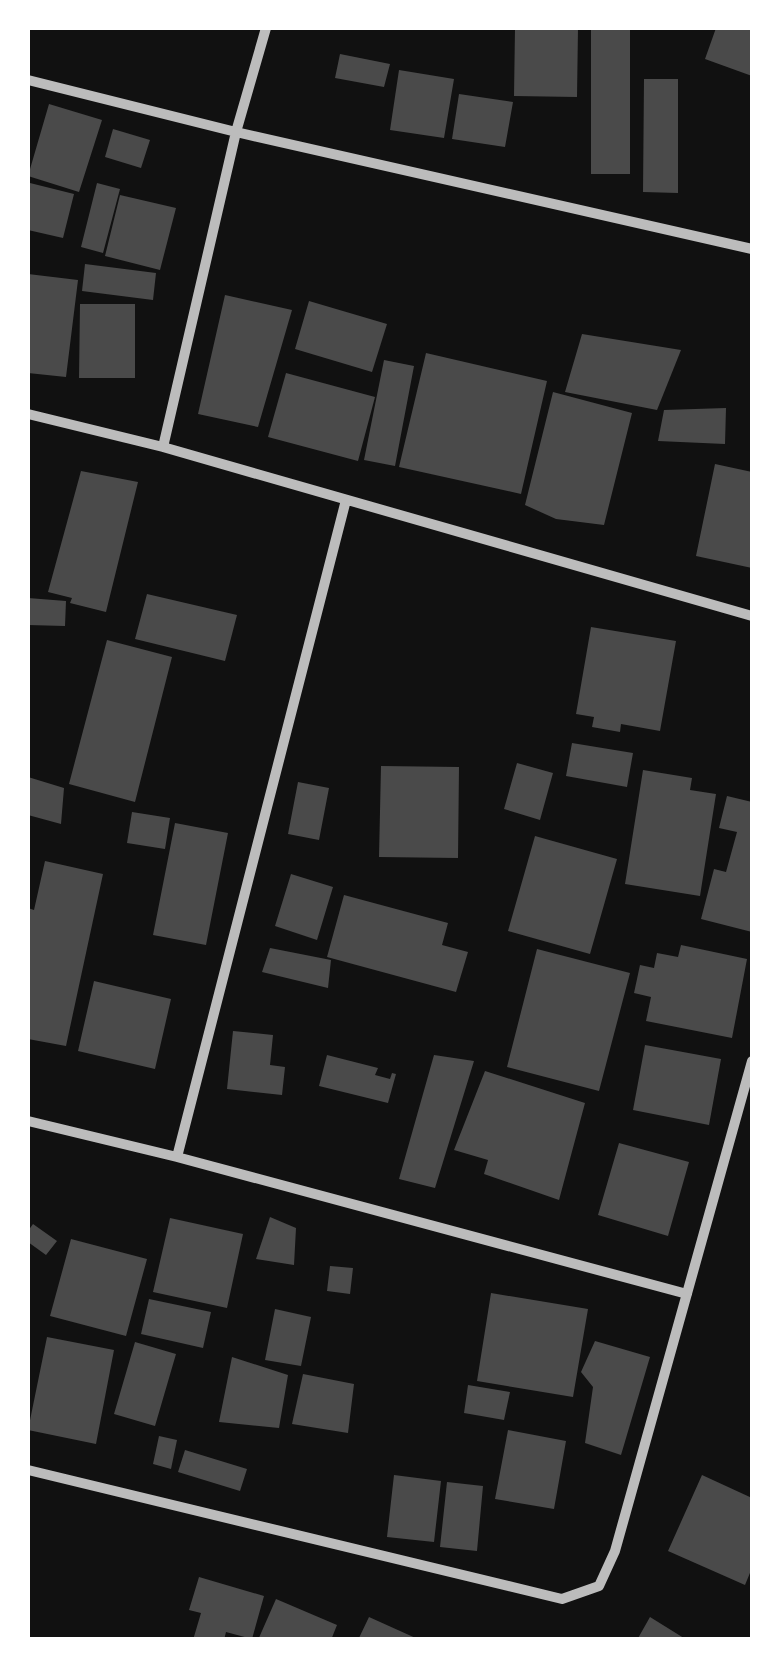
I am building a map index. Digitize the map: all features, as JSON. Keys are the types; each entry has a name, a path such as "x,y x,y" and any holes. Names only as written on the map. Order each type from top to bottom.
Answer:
{"street":[{"path":"163,447 236,132 266,28"},
{"path":"28,80 236,132 752,249"},
{"path":"28,414 163,447 752,616"},
{"path":"177,1157 346,500"},
{"path":"28,1470 562,1599 599,1586 614,1551 752,1062"},
{"path":"28,1121 177,1157 686,1294"}],"building":[{"path":"515,28 578,28 577,97 514,96"},
{"path":"591,28 630,28 630,174 591,174"},
{"path":"716,28 752,28 752,76 705,59"},
{"path":"340,54 390,64 384,87 335,78"},
{"path":"399,70 454,79 444,138 390,130"},
{"path":"644,79 678,79 678,193 643,192"},
{"path":"459,94 513,102 505,147 452,139"},
{"path":"49,104 102,120 79,192 28,176"},
{"path":"113,129 150,140 141,168 105,157"},
{"path":"30,183 74,194 63,238 28,230"},
{"path":"97,183 120,189 103,253 81,247"},
{"path":"120,195 176,208 160,270 105,256"},
{"path":"85,264 156,273 153,300 82,291"},
{"path":"28,274 78,280 66,377 28,373"},
{"path":"225,295 292,310 258,427 198,414"},
{"path":"309,301 387,324 372,372 295,349"},
{"path":"80,304 135,304 135,378 79,378"},
{"path":"582,334 681,350 657,410 565,392"},
{"path":"426,353 547,381 521,494 399,467"},
{"path":"384,360 414,366 395,466 364,460"},
{"path":"286,373 375,397 358,461 268,437"},
{"path":"553,392 632,413 604,525 556,519 525,505"},
{"path":"726,408 725,444 658,441 664,410"},
{"path":"715,464 752,472 752,568 696,556"},
{"path":"81,471 138,482 106,612 70,603 72,598 48,592"},
{"path":"147,594 237,615 225,661 135,639"},
{"path":"28,598 66,601 65,626 28,625"},
{"path":"591,627 676,641 660,731 621,724 620,732 592,727 594,717 576,714"},
{"path":"107,640 172,657 135,802 69,784"},
{"path":"572,743 633,753 627,787 566,776"},
{"path":"517,763 553,773 540,820 504,809"},
{"path":"381,766 459,767 458,858 379,857"},
{"path":"643,770 692,778 690,790 716,794 700,896 625,884"},
{"path":"28,777 64,788 61,824 28,815"},
{"path":"298,782 329,788 319,840 288,834"},
{"path":"727,796 752,802 752,932 701,919 714,869 726,872 737,832 719,828"},
{"path":"132,812 170,818 165,849 127,843"},
{"path":"175,823 228,833 206,945 153,935"},
{"path":"535,836 617,859 590,954 508,931"},
{"path":"45,861 103,874 66,1046 28,1039 28,908 34,910"},
{"path":"291,874 333,887 317,940 275,926"},
{"path":"344,895 448,923 442,945 468,952 456,992 327,957"},
{"path":"681,945 747,959 732,1038 646,1021 651,997 634,993 640,965 654,968 657,953 678,957"},
{"path":"270,948 331,960 328,988 262,972"},
{"path":"537,949 630,973 599,1091 507,1067"},
{"path":"94,981 171,999 155,1069 78,1051"},
{"path":"233,1031 273,1035 270,1065 285,1067 282,1095 227,1089"},
{"path":"645,1045 721,1059 709,1125 633,1110"},
{"path":"327,1055 378,1068 375,1075 390,1079 392,1073 396,1074 388,1103 319,1086"},
{"path":"434,1055 474,1061 435,1188 399,1179"},
{"path":"485,1071 585,1103 559,1200 484,1174 488,1160 454,1150"},
{"path":"619,1143 689,1162 668,1236 598,1215"},
{"path":"270,1217 296,1228 294,1265 256,1259"},
{"path":"170,1218 243,1234 227,1308 153,1292"},
{"path":"33,1224 57,1241 46,1255 28,1242"},
{"path":"71,1239 147,1259 126,1336 50,1316"},
{"path":"330,1266 353,1268 350,1294 327,1291"},
{"path":"491,1293 588,1309 573,1397 477,1381"},
{"path":"149,1299 211,1312 203,1348 141,1334"},
{"path":"275,1309 311,1317 301,1366 265,1360"},
{"path":"47,1337 114,1350 96,1444 28,1430"},
{"path":"595,1341 650,1357 621,1455 585,1443 593,1387 581,1372"},
{"path":"135,1342 176,1354 155,1426 114,1414"},
{"path":"232,1357 288,1375 279,1428 219,1422"},
{"path":"303,1374 354,1384 348,1433 292,1424"},
{"path":"468,1385 510,1392 504,1420 464,1413"},
{"path":"508,1430 566,1441 554,1509 495,1499"},
{"path":"159,1436 177,1440 171,1469 153,1464"},
{"path":"185,1450 247,1469 240,1491 178,1472"},
{"path":"394,1475 441,1481 434,1542 387,1537"},
{"path":"702,1475 752,1498 752,1568 745,1585 668,1551"},
{"path":"447,1482 483,1486 477,1551 440,1547"},
{"path":"199,1577 264,1596 252,1639 226,1632 224,1640 193,1640 201,1613 189,1610"},
{"path":"276,1599 337,1625 331,1640 258,1640"},
{"path":"369,1617 420,1640 358,1640"},
{"path":"650,1617 687,1640 637,1640"}]}
